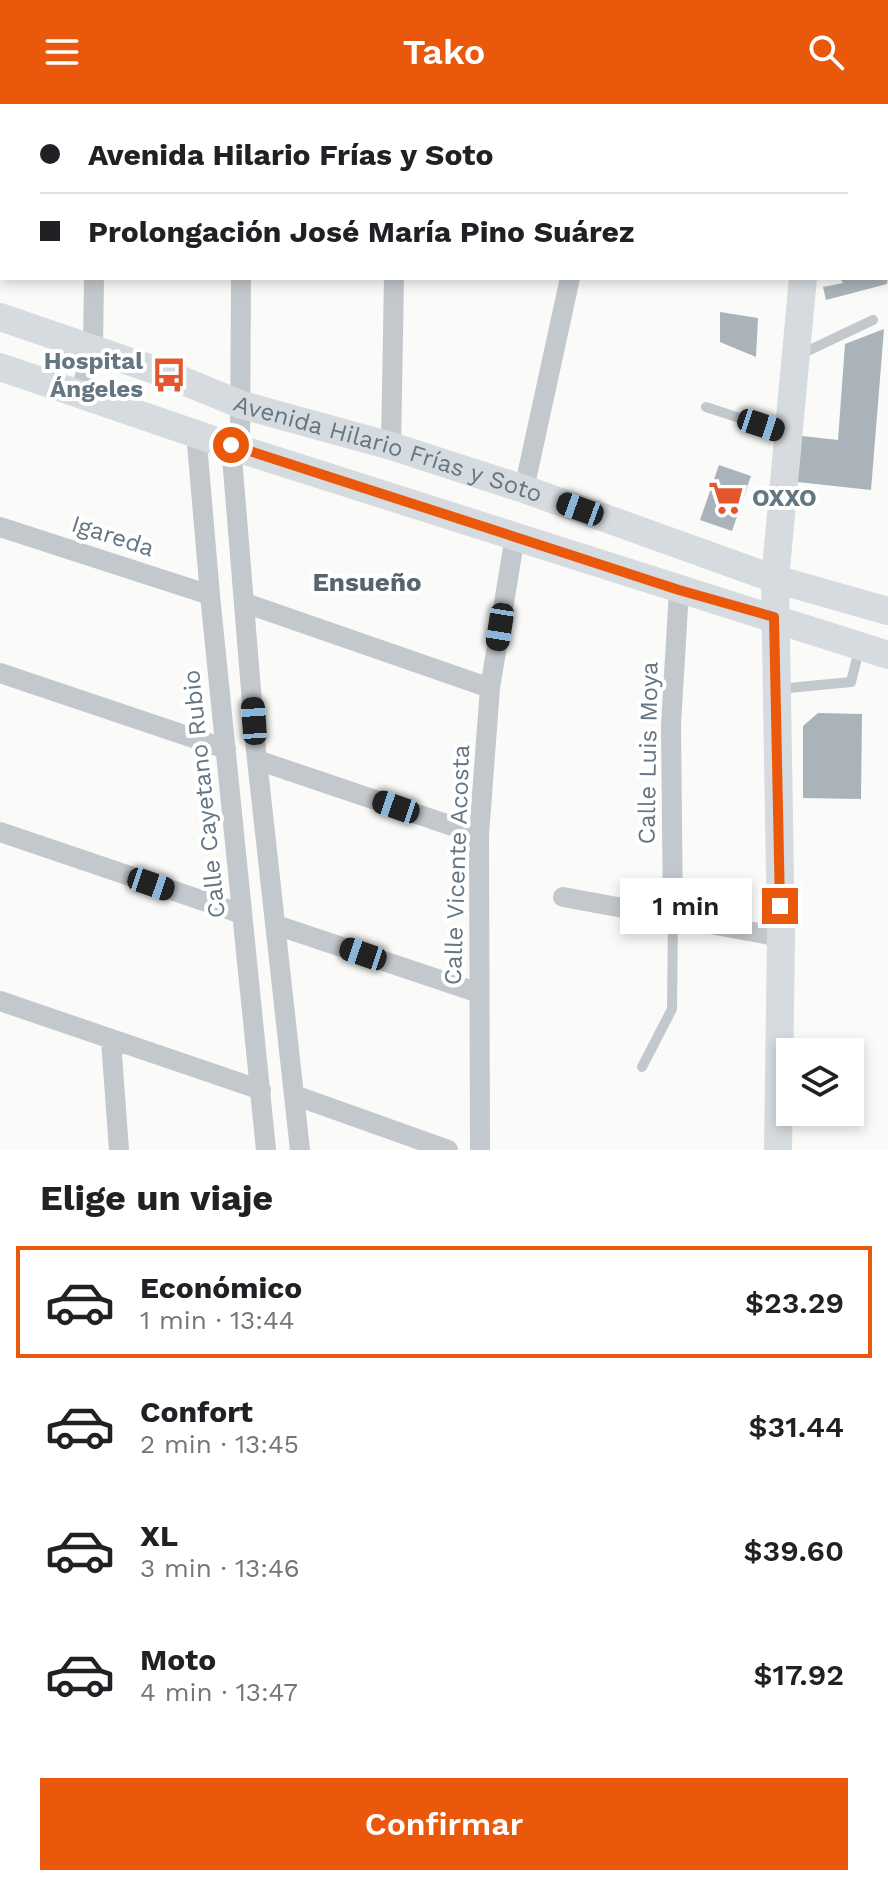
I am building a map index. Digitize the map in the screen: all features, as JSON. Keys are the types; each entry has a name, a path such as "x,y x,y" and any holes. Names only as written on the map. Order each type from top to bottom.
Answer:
{"street":[{"path":"80,394 93,348 94,280"},
{"path":"241,280 242,405 236,447 245,603 257,760 300,1150"},
{"path":"391,446 394,280"},
{"path":"524,489 570,280"},
{"path":"778,1150 781,937 775,579 803,280"},
{"name":"Avenida Hilario Frías y Soto","path":"0,317 93,348 242,405 391,446 524,489 775,579 888,611"},
{"name":"Avenida Hilario Frías y Soto","path":"0,367 236,447 888,655"},
{"name":"Calle Cayetano Rubio","path":"196,432 266,1150"},
{"name":"Igareda","path":"0,527 210,595"},
{"name":"Calle Vicente Acosta","path":"480,1150 479,835 490,688 515,536"},
{"name":"Calle Luis Moya","path":"673,917 671,725 679,590"},
{"path":"245,603 490,688"},
{"path":"0,673 226,749"},
{"path":"257,760 479,835"},
{"path":"0,832 242,914"},
{"path":"563,897 781,937"},
{"path":"276,925 479,993"},
{"path":"0,1001 261,1090"},
{"path":"111,1041 119,1150"},
{"path":"294,1095 448,1150"}],"lane":[{"path":"796,357 873,320"},
{"path":"706,407 788,434"},
{"path":"776,689 848,684 854,678 860,646"},
{"path":"642,1067 672,1009 673,917"}],"building":[{"path":"841,280 888,280 887,284 826,300 823,287 843,283"},
{"path":"720,312 758,318 756,357 720,342"},
{"path":"884,329 871,490 797,482 802,436 838,440 845,344"},
{"name":"OXXO","path":"719,465 751,476 732,531 700,520"},
{"path":"818,713 862,714 861,799 803,798 803,726"}],"place":[{"name":"Hospital Ángeles","path":"169,375"},
{"name":"OXXO","path":"726,498"}],"district":[{"name":"Ensueño","path":"367,582"}],"route":[{"path":"231,445 679,590 774,617 780,906"}]}
